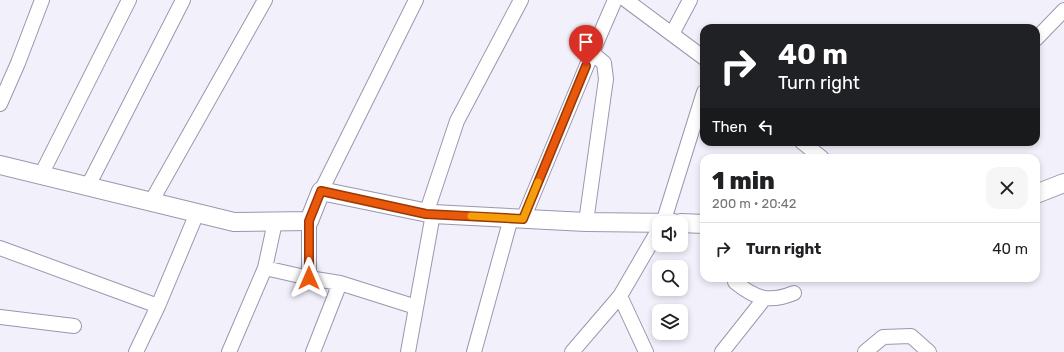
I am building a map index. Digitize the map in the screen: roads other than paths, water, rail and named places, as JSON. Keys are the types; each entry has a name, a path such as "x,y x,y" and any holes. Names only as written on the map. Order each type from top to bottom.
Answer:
{"street":[{"path":"0,104 18,63 42,0"},
{"path":"41,175 129,0"},
{"path":"88,186 184,0"},
{"path":"151,202 265,0"},
{"path":"309,278 309,221 321,191 416,0"},
{"path":"408,352 430,214 457,121 521,0"},
{"path":"474,352 517,219 615,0"},
{"path":"626,0 700,55"},
{"path":"672,34 690,0"},
{"path":"1040,35 1064,10"},
{"path":"586,222 606,79 604,63 592,53"},
{"path":"665,216 700,105"},
{"path":"807,146 817,154"},
{"path":"0,165 234,222 309,221"},
{"path":"1040,193 1061,189"},
{"path":"321,191 430,214 586,222 652,223"},
{"path":"136,352 158,306 197,213"},
{"path":"229,352 265,268 275,222"},
{"path":"688,223 700,224"},
{"path":"572,352 620,296 652,241"},
{"path":"0,248 158,306"},
{"path":"265,268 340,283 416,307"},
{"path":"735,282 746,291 764,298 781,298 794,293"},
{"path":"312,352 340,283"},
{"path":"620,296 646,352"},
{"path":"722,352 764,298"},
{"path":"0,317 74,326"},
{"path":"865,352 883,337 911,336 929,352"}]}
